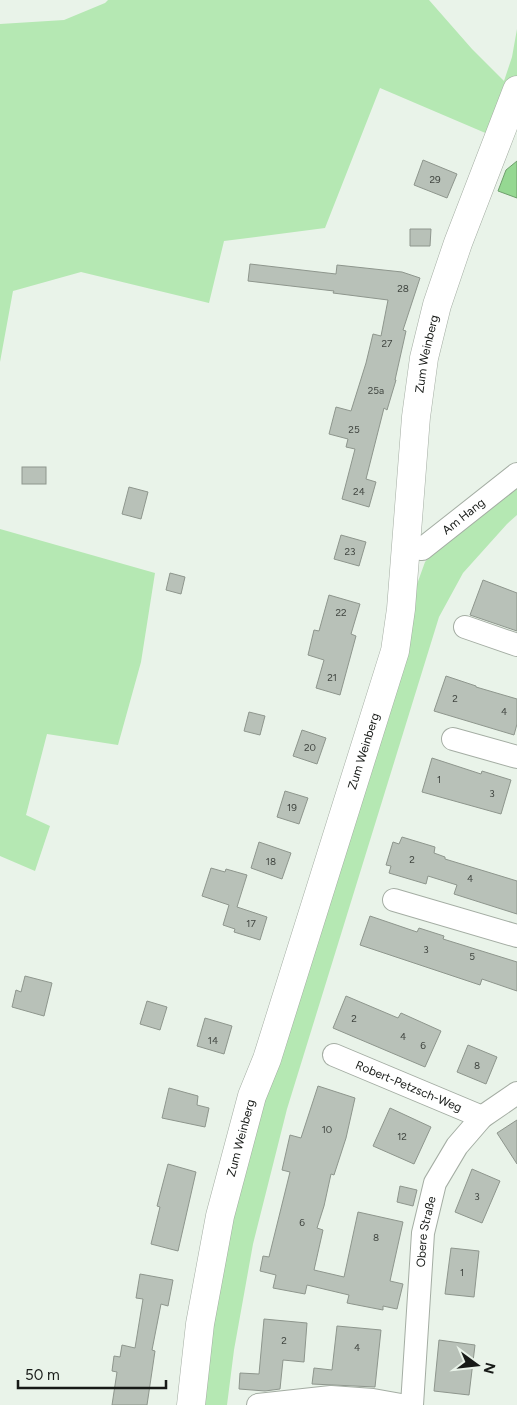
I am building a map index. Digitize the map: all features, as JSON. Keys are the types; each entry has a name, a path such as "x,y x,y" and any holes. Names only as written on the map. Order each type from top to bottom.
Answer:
{"street":[{"name":"Zum Weinberg","path":"191,1405 200,1324 220,1216 252,1096 267,1059 395,651 401,609 416,417 424,358 437,305 458,243 516,93"},
{"name":"Am Hang","path":"406,547 422,549 517,474"},
{"path":"465,628 517,645"},
{"path":"453,739 517,757"},
{"path":"394,900 517,936"},
{"name":"Robert-Petzsch-Weg","path":"334,1055 482,1117"},
{"name":"Obere Straße","path":"412,1405 423,1233 435,1183 457,1146 482,1117 517,1093"},
{"path":"258,1405 331,1397 373,1400 401,1405"}],"shaded area":[{"path":"108,0 429,0 472,49 504,81 512,57 517,29 517,129 511,144 380,88 325,228 224,241 209,303 81,272 13,291 0,362 0,24 64,20"},
{"path":"517,161 517,198 498,191 506,170"},
{"path":"517,481 517,515 463,573 439,617 287,1109 253,1244 234,1350 227,1405 201,1405 220,1270 265,1089 416,587 425,562 450,533"},
{"path":"0,529 155,573 141,662 118,745 47,734 26,815 50,826 35,871 0,856"}],"building":[{"path":"423,160 457,174 447,198 414,185"},
{"path":"410,229 431,229 430,246 410,246"},
{"path":"250,264 336,274 337,265 402,272 420,278 403,330 406,331 396,380 387,410 384,408 366,479 376,482 369,507 342,499 355,449 346,447 348,439 329,434 336,407 351,411 373,334 381,336 388,300 333,293 334,291 248,281"},
{"path":"22,467 46,467 46,484 22,484"},
{"path":"129,487 148,492 141,519 122,514"},
{"path":"341,535 366,542 359,566 334,559"},
{"path":"170,573 185,577 181,594 166,590"},
{"path":"483,580 517,593 517,631 470,615"},
{"path":"329,595 360,604 351,634 356,636 340,695 316,688 324,660 308,655 314,630 319,631"},
{"path":"446,676 517,699 517,724 514,735 434,711"},
{"path":"249,712 265,716 260,735 244,731"},
{"path":"302,730 326,738 317,764 293,756"},
{"path":"432,758 481,774 482,771 511,780 501,814 422,792"},
{"path":"285,791 308,798 299,824 277,817"},
{"path":"402,837 435,847 434,853 445,857 445,859 517,881 517,914 454,894 457,885 428,876 426,884 389,873 391,866 386,865 393,842 399,844"},
{"path":"259,842 291,853 282,879 251,868"},
{"path":"211,868 225,872 226,869 247,875 237,907 267,917 260,940 234,932 235,929 223,925 229,905 202,896"},
{"path":"370,916 417,932 419,928 444,936 443,939 517,962 517,991 482,979 480,985 360,945"},
{"path":"25,976 52,983 44,1016 12,1007 16,990 21,992"},
{"path":"346,996 398,1018 401,1013 441,1031 425,1067 333,1028"},
{"path":"147,1001 167,1007 160,1030 140,1024"},
{"path":"205,1018 232,1026 224,1054 197,1046"},
{"path":"468,1045 497,1057 486,1084 457,1072"},
{"path":"318,1086 355,1098 346,1138 334,1175 331,1174 317,1228 323,1230 314,1270 344,1277 358,1212 403,1222 390,1281 403,1284 397,1309 383,1306 383,1310 347,1303 349,1295 307,1285 305,1294 273,1288 276,1275 260,1271 263,1256 269,1257 290,1172 282,1170 290,1135 301,1138"},
{"path":"169,1088 198,1096 197,1105 209,1108 205,1127 162,1118"},
{"path":"390,1108 431,1127 414,1164 373,1146"},
{"path":"517,1120 517,1164 497,1133"},
{"path":"168,1164 196,1172 178,1251 151,1244 160,1207 157,1206"},
{"path":"472,1169 500,1181 482,1223 455,1212"},
{"path":"400,1186 417,1190 413,1206 397,1202"},
{"path":"451,1248 479,1251 474,1297 445,1294"},
{"path":"140,1274 173,1280 168,1306 161,1304 152,1350 155,1351 147,1405 112,1405 117,1372 112,1371 114,1356 120,1357 122,1345 135,1348 143,1299 136,1298"},
{"path":"264,1319 307,1323 304,1362 283,1360 280,1389 265,1391 239,1389 240,1373 259,1374"},
{"path":"337,1326 381,1330 375,1387 312,1384 314,1368 332,1370"},
{"path":"439,1340 475,1345 469,1395 434,1391"}]}
